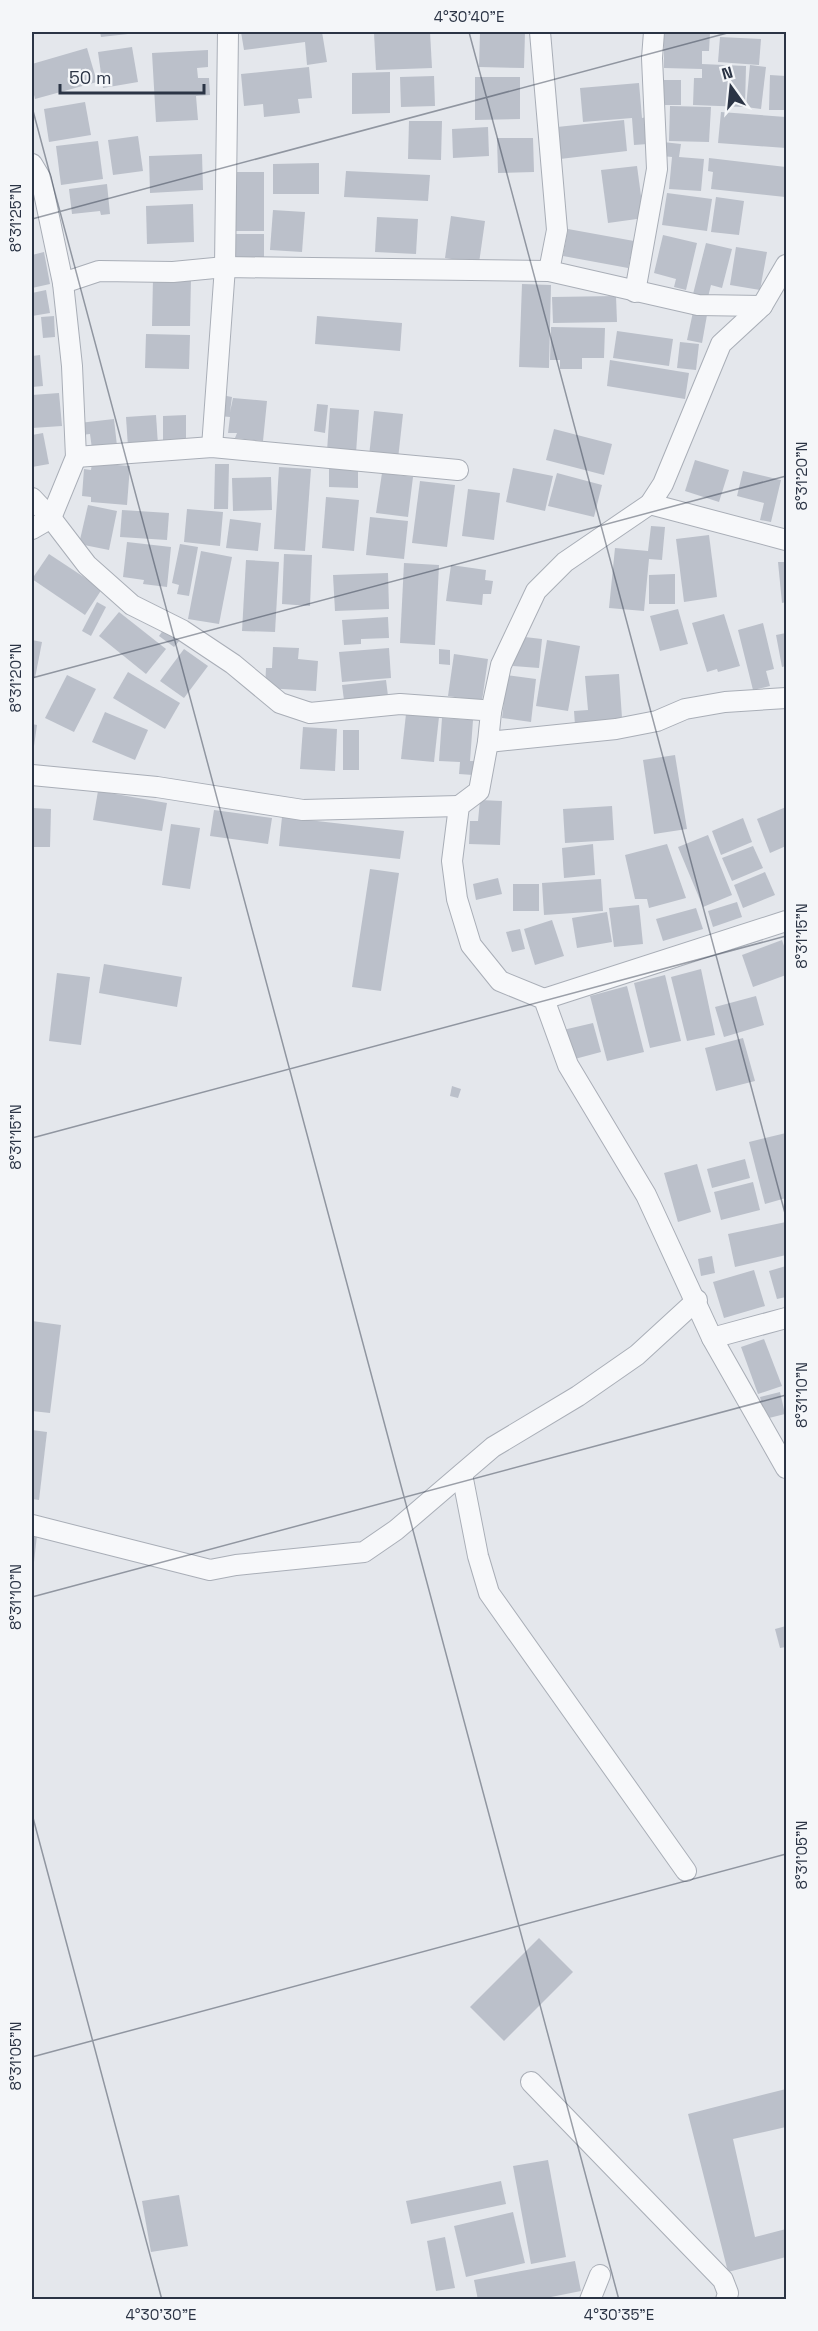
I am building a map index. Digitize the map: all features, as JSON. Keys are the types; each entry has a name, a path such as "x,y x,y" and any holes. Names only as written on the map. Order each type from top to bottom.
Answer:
{"street":[{"path":"212,447 225,267 228,32"},
{"path":"540,32 557,230 549,270"},
{"path":"634,292 657,169 652,58 654,32"},
{"path":"32,164 41,179 63,283 72,366 76,456 51,518 32,529"},
{"path":"32,775 157,787 303,810 459,806 478,791 501,665 536,591 565,562 650,504 663,484 722,344 762,306 786,265"},
{"path":"63,283 99,271 173,272 225,267 549,270 634,292 698,305 762,306"},
{"path":"76,456 212,447 458,470"},
{"path":"32,498 51,518 87,565 132,605 182,630 233,664 280,703 310,712 400,704 491,712"},
{"path":"650,504 786,540"},
{"path":"488,742 616,729 657,721 685,709 725,702 786,698"},
{"path":"459,806 452,861 457,899 471,945 500,981 544,999 786,921"},
{"path":"544,999 568,1065 646,1195 697,1300 712,1338 786,1468"},
{"path":"32,1525 210,1570 236,1564 364,1552 396,1530 493,1447 578,1396 637,1355 697,1300"},
{"path":"712,1338 786,1318"},
{"path":"462,1474 478,1556 489,1593 686,1871"},
{"path":"531,2082 723,2280 728,2293 726,2300"},
{"path":"590,2300 600,2275"}],"building":[{"path":"100,32 137,32 137,33 101,37"},
{"path":"241,32 322,32 327,62 307,65 305,42 244,50"},
{"path":"430,32 432,68 376,70 374,33"},
{"path":"480,32 525,32 524,68 479,67"},
{"path":"664,32 710,33 709,51 702,51 702,64 746,66 745,107 693,105 694,78 702,78 702,69 664,68"},
{"path":"720,37 761,39 759,65 718,62"},
{"path":"132,47 138,82 103,88 98,52"},
{"path":"87,48 97,82 35,99 32,86 32,64"},
{"path":"208,50 208,67 197,68 198,78 209,78 210,95 196,96 198,120 156,122 152,53"},
{"path":"750,65 766,67 761,109 746,107"},
{"path":"309,67 312,98 298,99 300,113 264,117 263,104 244,106 241,74"},
{"path":"390,72 390,113 352,114 352,73"},
{"path":"770,75 786,76 786,110 769,110"},
{"path":"434,76 435,106 401,107 400,77"},
{"path":"475,77 520,77 520,119 475,120"},
{"path":"662,80 681,80 681,105 662,105"},
{"path":"639,83 642,118 646,117 648,144 634,145 632,118 583,122 580,88"},
{"path":"85,102 91,135 49,142 44,109"},
{"path":"670,106 711,107 709,142 669,141"},
{"path":"721,112 786,117 786,148 718,143"},
{"path":"624,120 627,151 560,159 557,127"},
{"path":"409,121 442,121 441,160 408,159"},
{"path":"488,127 489,156 453,158 452,129"},
{"path":"138,136 143,171 113,175 108,140"},
{"path":"497,138 533,138 534,172 498,173"},
{"path":"98,141 103,179 61,185 56,146"},
{"path":"663,142 681,144 679,157 704,159 701,191 669,189 672,157 662,156"},
{"path":"202,154 203,190 150,193 149,156"},
{"path":"709,158 786,167 785,197 711,189 713,172 708,171"},
{"path":"319,163 319,194 273,194 273,164"},
{"path":"637,166 644,218 608,223 601,170"},
{"path":"346,171 430,175 428,201 344,197"},
{"path":"232,172 264,172 264,231 232,231"},
{"path":"107,184 110,214 101,215 100,211 72,214 69,189"},
{"path":"667,193 712,199 707,231 662,225"},
{"path":"716,197 744,201 739,235 711,232"},
{"path":"193,204 194,242 147,244 146,206"},
{"path":"273,210 305,212 302,252 270,250"},
{"path":"451,216 485,221 479,263 445,258"},
{"path":"377,217 418,219 416,254 375,252"},
{"path":"568,229 634,241 628,268 563,256"},
{"path":"235,234 264,234 264,258 236,259"},
{"path":"663,235 697,243 686,290 674,287 676,279 654,273"},
{"path":"706,243 732,249 722,288 711,285 708,297 693,294"},
{"path":"736,247 767,252 760,290 730,285"},
{"path":"44,252 50,284 32,288 32,255"},
{"path":"153,278 191,278 190,326 152,326"},
{"path":"522,284 551,285 549,368 519,367"},
{"path":"46,290 50,313 32,316 32,293"},
{"path":"616,296 617,322 553,323 552,297"},
{"path":"693,312 707,315 702,343 687,340"},
{"path":"54,316 55,337 43,338 41,317"},
{"path":"317,316 402,323 400,351 315,344"},
{"path":"551,327 605,328 604,358 582,358 582,369 560,369 560,360 550,360"},
{"path":"617,331 673,339 669,366 613,358"},
{"path":"146,334 190,335 189,369 145,368"},
{"path":"680,342 699,344 696,370 677,368"},
{"path":"40,355 43,386 32,387 32,356"},
{"path":"610,360 689,373 685,399 607,386"},
{"path":"59,393 62,426 32,428 32,395"},
{"path":"221,395 232,397 230,412 233,398 267,401 263,441 235,438 237,433 228,433 230,417 219,416"},
{"path":"317,404 328,405 325,433 314,431"},
{"path":"330,408 359,410 356,453 327,451"},
{"path":"374,411 403,414 398,459 369,456"},
{"path":"156,415 158,445 128,447 126,417"},
{"path":"186,415 186,446 163,447 163,416"},
{"path":"114,419 117,446 92,449 90,434 81,435 79,423"},
{"path":"554,429 612,444 604,475 546,460"},
{"path":"43,433 49,464 32,467 32,435"},
{"path":"695,460 729,470 719,502 685,491"},
{"path":"92,463 130,466 127,505 91,502 91,497 82,496 84,469 91,470"},
{"path":"215,464 229,464 228,509 214,509"},
{"path":"279,467 311,469 305,551 274,549"},
{"path":"513,468 553,476 545,511 506,502"},
{"path":"329,469 358,469 358,488 329,487"},
{"path":"743,471 781,480 771,522 760,520 764,503 737,496"},
{"path":"382,473 413,477 408,517 376,513"},
{"path":"557,473 602,485 594,517 548,506"},
{"path":"271,477 272,510 233,511 232,478"},
{"path":"420,481 455,485 447,547 412,543"},
{"path":"468,489 500,493 494,540 462,536"},
{"path":"326,497 359,500 354,551 322,548"},
{"path":"88,505 117,511 109,550 79,544"},
{"path":"187,509 223,512 220,546 184,542"},
{"path":"122,510 169,513 167,540 120,537"},
{"path":"370,517 408,521 404,559 366,555"},
{"path":"230,519 261,523 258,551 226,548"},
{"path":"651,526 665,527 662,560 649,559 644,611 609,608 615,548 648,551"},
{"path":"709,535 717,597 684,602 676,539"},
{"path":"127,542 171,547 167,587 143,584 144,580 123,577"},
{"path":"180,544 198,547 189,596 177,594 179,585 172,583"},
{"path":"201,551 232,557 219,624 188,619"},
{"path":"49,554 102,589 85,615 32,579"},
{"path":"284,554 312,555 310,606 282,604"},
{"path":"246,560 279,562 275,632 242,631"},
{"path":"778,562 786,562 786,602 782,603"},
{"path":"404,563 439,565 435,645 400,643"},
{"path":"451,565 486,570 485,580 493,581 491,594 483,594 482,605 446,601"},
{"path":"388,573 389,609 335,611 333,575"},
{"path":"675,574 675,604 649,604 649,575"},
{"path":"97,602 106,607 91,636 82,631"},
{"path":"678,609 688,644 660,651 650,616"},
{"path":"119,612 166,649 146,674 99,636"},
{"path":"724,614 740,666 718,672 717,669 707,672 692,623"},
{"path":"388,617 389,638 361,639 361,644 344,645 342,620"},
{"path":"763,623 774,669 766,671 770,686 753,690 738,630"},
{"path":"164,629 180,640 174,647 159,636"},
{"path":"786,633 786,666 782,667 776,635"},
{"path":"516,636 542,639 539,668 513,666"},
{"path":"32,640 42,642 35,678 32,677"},
{"path":"547,640 580,646 568,711 536,706"},
{"path":"273,647 299,648 298,659 318,661 316,691 265,688 266,668 272,668"},
{"path":"389,648 391,678 342,682 339,652"},
{"path":"184,649 208,666 184,698 160,681"},
{"path":"439,649 450,650 450,665 439,664"},
{"path":"454,654 488,659 482,701 448,696"},
{"path":"128,672 180,703 165,729 113,698"},
{"path":"619,674 622,718 575,725 574,711 588,710 585,676"},
{"path":"67,675 96,689 74,732 45,718"},
{"path":"507,675 536,679 531,722 502,718"},
{"path":"386,680 388,696 344,700 342,685"},
{"path":"105,712 148,730 135,760 92,742"},
{"path":"406,714 439,717 434,762 401,759"},
{"path":"442,718 473,720 470,761 474,761 473,775 459,774 460,762 439,761"},
{"path":"32,724 37,725 33,753 32,753"},
{"path":"303,727 337,729 335,771 300,769"},
{"path":"343,730 359,730 359,770 343,770"},
{"path":"675,755 687,829 654,834 643,760"},
{"path":"98,791 167,803 162,831 93,820"},
{"path":"480,800 502,801 500,845 469,844 470,821 478,821"},
{"path":"612,806 614,840 565,843 563,809"},
{"path":"786,807 786,846 770,853 757,819"},
{"path":"32,808 51,809 50,847 32,847"},
{"path":"214,810 272,818 268,844 210,836"},
{"path":"282,817 404,831 400,859 279,846"},
{"path":"743,818 752,842 721,855 712,831"},
{"path":"171,824 200,828 190,889 162,885"},
{"path":"708,835 732,895 703,907 678,847"},
{"path":"593,844 595,875 564,878 562,848"},
{"path":"667,844 686,898 649,908 647,899 635,899 625,855"},
{"path":"753,846 763,868 732,881 722,858"},
{"path":"370,869 399,873 381,991 352,987"},
{"path":"765,872 775,895 743,908 734,885"},
{"path":"498,878 502,894 476,900 473,884"},
{"path":"601,879 603,911 544,915 542,883"},
{"path":"513,884 539,884 539,911 513,911"},
{"path":"737,902 742,917 713,927 708,911"},
{"path":"639,905 643,944 614,947 609,908"},
{"path":"696,908 703,929 663,941 656,919"},
{"path":"607,912 612,942 577,948 572,918"},
{"path":"552,920 564,956 535,965 524,929"},
{"path":"520,929 525,949 512,952 506,932"},
{"path":"782,940 786,952 786,975 753,987 742,955"},
{"path":"104,964 182,977 177,1007 99,993"},
{"path":"701,969 715,1035 687,1041 671,977"},
{"path":"57,973 90,977 81,1045 49,1041"},
{"path":"665,975 681,1041 650,1048 634,983"},
{"path":"627,986 644,1052 607,1061 590,996"},
{"path":"756,996 764,1025 724,1037 715,1007"},
{"path":"593,1023 601,1052 571,1060 563,1030"},
{"path":"743,1038 755,1081 716,1091 705,1048"},
{"path":"452,1086 461,1089 458,1098 450,1096"},
{"path":"786,1133 786,1198 765,1204 749,1142"},
{"path":"745,1159 750,1178 712,1188 707,1169"},
{"path":"697,1164 711,1212 678,1222 664,1173"},
{"path":"753,1182 760,1210 721,1220 714,1192"},
{"path":"786,1222 786,1255 735,1267 728,1234"},
{"path":"712,1256 715,1273 701,1276 698,1259"},
{"path":"786,1266 786,1297 777,1299 769,1271"},
{"path":"754,1270 765,1306 724,1318 713,1282"},
{"path":"32,1321 61,1325 50,1413 32,1411"},
{"path":"764,1339 782,1386 758,1394 741,1347"},
{"path":"780,1392 785,1414 765,1419 760,1397"},
{"path":"32,1430 47,1432 39,1500 32,1499"},
{"path":"32,1534 37,1535 33,1571 32,1571"},
{"path":"786,1626 786,1647 780,1648 775,1629"},
{"path":"539,1938 573,1972 504,2041 470,2007"},
{"path":"786,2089 786,2127 733,2139 755,2237 786,2229 786,2257 728,2272 688,2114"},
{"path":"548,2160 566,2257 531,2264 513,2166"},
{"path":"501,2181 506,2204 411,2224 406,2201"},
{"path":"179,2195 188,2246 151,2252 142,2201"},
{"path":"513,2212 525,2263 466,2277 454,2226"},
{"path":"445,2237 455,2288 436,2291 427,2241"},
{"path":"575,2261 581,2291 536,2300 478,2300 474,2280"}]}
